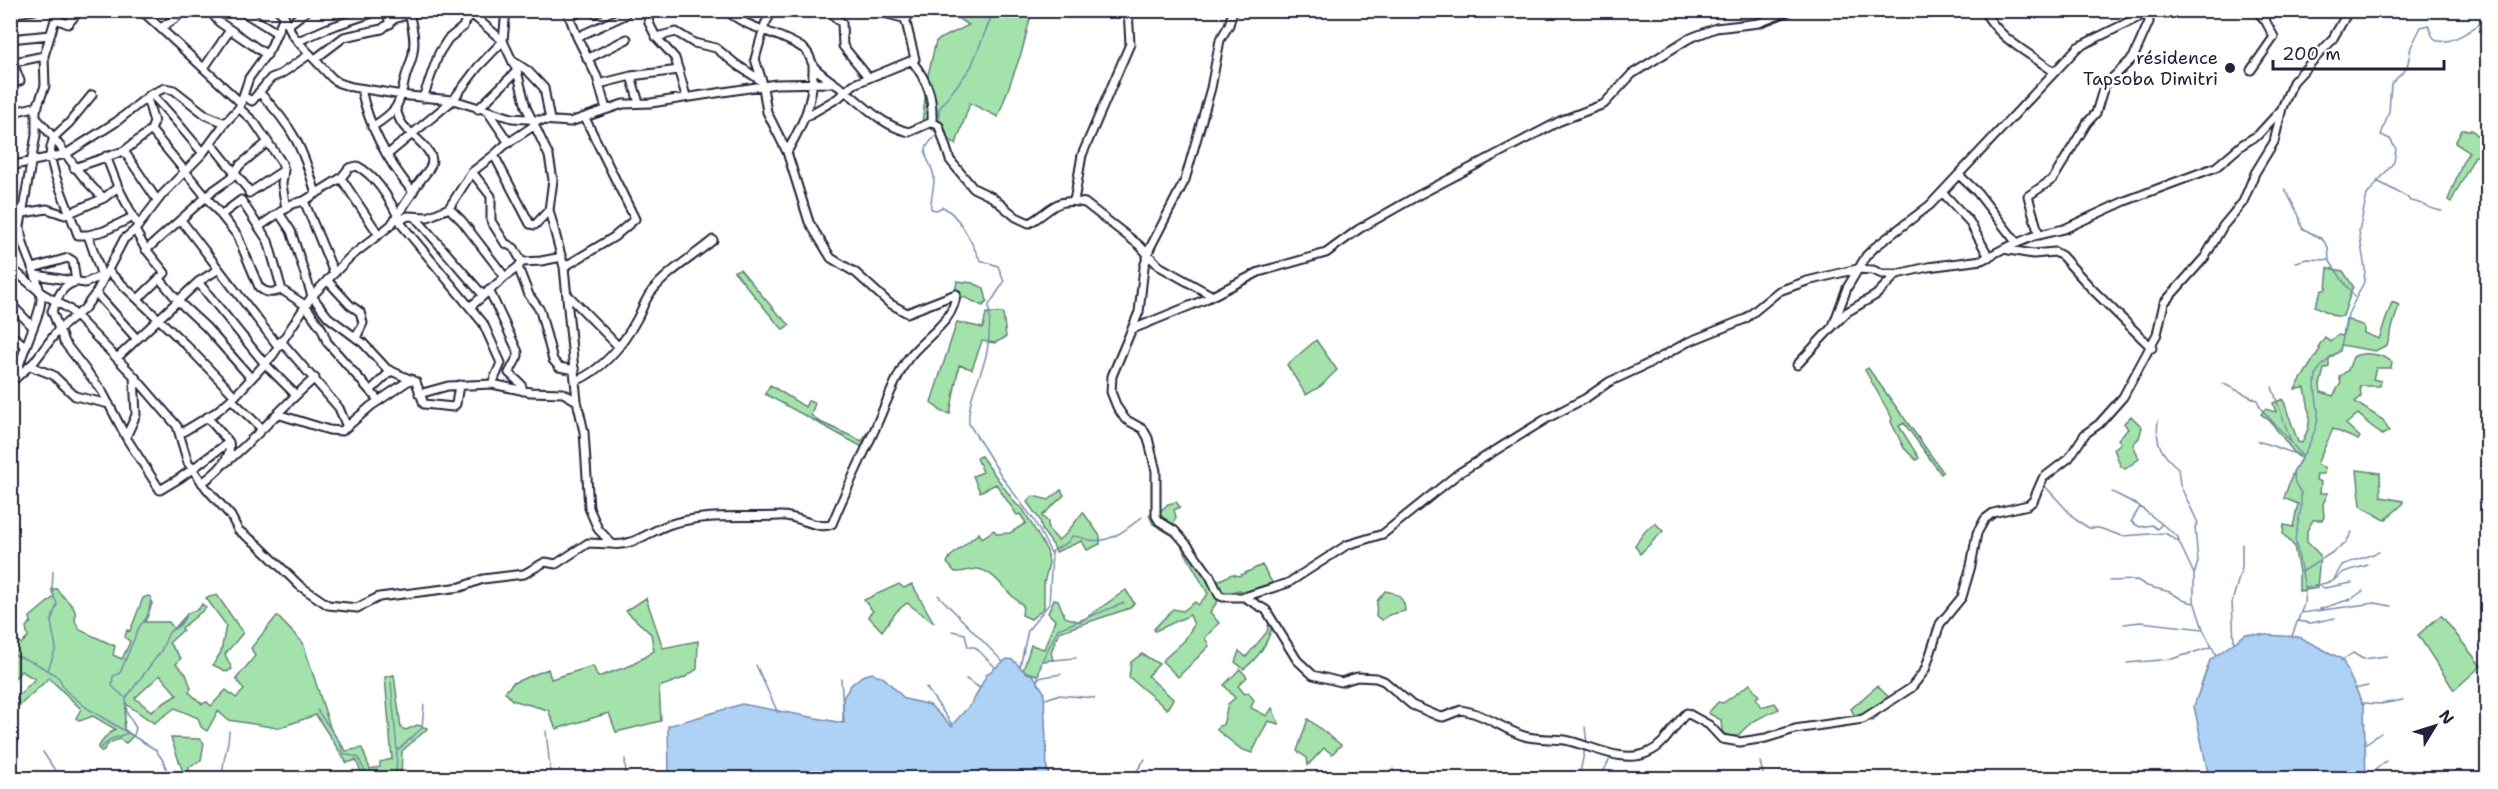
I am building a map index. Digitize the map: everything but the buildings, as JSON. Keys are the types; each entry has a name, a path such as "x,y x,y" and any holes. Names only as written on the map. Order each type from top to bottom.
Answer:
{"street":[{"path":"10,14 35,10"},
{"path":"58,10 44,56 45,86 38,106 36,135 24,192 20,232 35,272 40,292 40,307 15,378 30,366 58,330 82,312 96,293 122,241 136,228 157,200 186,173 241,103 252,72 267,55 277,33 282,12"},
{"path":"56,19 68,24 80,10"},
{"path":"161,28 177,17 178,10"},
{"path":"209,10 219,22 267,55"},
{"path":"240,10 277,33"},
{"path":"288,25 309,10"},
{"path":"298,41 381,10"},
{"path":"386,10 390,24"},
{"path":"241,103 251,101 271,78 344,37 382,29 394,19 422,10"},
{"path":"387,155 453,100 478,67 503,41 506,10"},
{"path":"584,10 568,14 599,84 606,109"},
{"path":"591,10 595,13 601,10"},
{"path":"577,37 625,15 626,10"},
{"path":"647,10 649,23 657,37 675,58 686,96"},
{"path":"726,10 741,21 777,34 804,49 810,56 813,66 813,84 807,117 787,152"},
{"path":"10,267 40,292 57,301 75,316 134,376 181,433 187,461 192,470 231,516 243,535 257,544 300,586 333,607 357,608 379,597 440,591 483,579 524,574 543,562 555,564 588,543 624,544 670,525 718,515 738,518 789,515 824,526 832,524 905,364 951,313 956,294 907,313 889,303 856,273 836,263 809,222 787,152 767,112 762,84 754,59 763,30 773,10"},
{"path":"827,10 842,23 843,46 869,78"},
{"path":"872,10 906,20"},
{"path":"807,117 832,102 854,84 915,59 903,10"},
{"path":"1074,201 1082,155 1130,44 1128,10"},
{"path":"1233,10 1229,25 1220,40 1211,88 1185,180 1148,254 1140,293 1139,312 1112,376 1111,392 1125,418 1143,429 1148,438 1156,471 1156,516 1159,521 1175,531 1189,547 1210,576 1219,595 1223,597 1244,597 1288,583 1347,545 1383,534 1459,473 1546,419 1586,398 1609,382 1688,342 1745,319 1785,288 1857,270 1897,274 1928,267 1982,260 2016,242 2064,230 2126,201 2216,167 2243,144 2258,135 2282,108"},
{"path":"1133,328 1211,296 1258,272 1326,253 1351,234 1409,201 1560,121 1604,104 1632,74 1689,39 1716,28 1759,23 1792,10"},
{"path":"1984,10 1996,28 2008,40 2054,72"},
{"path":"2251,70 2274,37 2265,20 2256,10"},
{"path":"1244,597 1266,610 1298,660 1313,675 1341,682 1357,677 1380,679 1412,705 1438,716 1443,717 1461,710 1470,711 1530,737 1567,741 1631,757 1651,752 1659,746 1687,713 1709,725 1722,739 1740,742 1766,738 1795,729 1863,719 1907,691 1924,670 1940,624 1962,597 1977,533 1985,519 1993,513 2028,505 2043,478 2069,458 2085,434 2103,420 2123,397 2152,348 2164,303 2205,257 2223,226 2249,192 2255,173 2274,142 2282,108 2293,82 2332,40 2349,10"},
{"path":"144,11 241,103 268,142 284,170 282,211 291,231 312,296 328,317 356,338 391,371 416,382 424,404 453,407 456,404 459,385"},
{"path":"1833,326 1847,288 1857,270 1875,247 1943,193 2082,44 2150,11"},
{"path":"2039,235 2028,196 2053,179 2066,155 2096,112 2104,86 2123,69 2136,53 2149,22 2150,11"},
{"path":"282,12 298,41 339,83 423,98 453,100 488,112 534,122 550,120 570,122 623,104 686,96 705,96 762,84 833,83"},
{"path":"372,127 389,116 403,95 405,79 414,52 414,27 410,13"},
{"path":"423,98 439,53 448,39 463,27 470,13 503,41 517,71 526,107 545,145 552,169 549,210 564,267 577,401 584,432 589,508 598,529 612,544"},
{"path":"204,68 230,30"},
{"path":"657,37 676,32 694,43 710,45 762,84"},
{"path":"10,39 50,35"},
{"path":"587,59 627,39"},
{"path":"10,86 20,81 12,63 44,56"},
{"path":"513,61 528,71 544,88 550,120"},
{"path":"912,61 930,90 932,122"},
{"path":"813,66 894,129 909,132 932,122"},
{"path":"599,84 631,76 678,70"},
{"path":"478,109 517,71"},
{"path":"631,76 639,103"},
{"path":"10,166 66,154 116,122 149,96 171,88 206,116 225,123"},
{"path":"361,88 372,127 387,155 413,192"},
{"path":"259,92 282,117 297,140 316,194"},
{"path":"92,95 54,137 50,156 55,175 78,236 104,231 134,217"},
{"path":"74,168 124,151 151,130 154,122 149,96"},
{"path":"149,96 173,115 179,127 203,153"},
{"path":"10,113 38,106"},
{"path":"181,433 233,397 265,364 312,296 349,258 399,217 418,181 431,167 432,162 426,149 402,124 396,107"},
{"path":"488,112 509,143"},
{"path":"36,118 54,137 74,168 104,198"},
{"path":"564,267 614,237 635,219 585,118"},
{"path":"399,217 428,217 449,208 472,172 534,122"},
{"path":"932,122 941,128 953,166 973,188 992,197 1020,220 1029,223 1054,204 1074,201 1090,205 1148,254 1154,262 1211,296"},
{"path":"151,130 237,235 259,287 271,293 282,290"},
{"path":"146,250 236,174 240,165 268,142"},
{"path":"211,143 250,192"},
{"path":"124,151 157,200"},
{"path":"494,155 530,224 534,225 549,210"},
{"path":"106,156 118,187 134,217 136,228 146,250 165,271 165,274 138,299"},
{"path":"260,226 292,204 304,201 341,178 349,168 357,166 363,169 452,288 483,323 501,363 492,384"},
{"path":"221,214 284,170"},
{"path":"472,172 491,196 491,221 505,243 514,248 530,295 540,310 553,360 560,367 575,370"},
{"path":"1960,176 1977,192 2016,242"},
{"path":"341,178 379,235"},
{"path":"10,203 22,213 47,209 65,215 104,198 118,187"},
{"path":"1943,193 1969,221 1989,257"},
{"path":"242,200 268,241 282,290 305,305 322,329 327,342 379,401"},
{"path":"304,201 334,273"},
{"path":"449,208 505,276"},
{"path":"415,217 486,292 518,352 509,373 521,384 523,391"},
{"path":"181,220 280,344 315,378 339,408 347,427"},
{"path":"88,235 102,278"},
{"path":"2029,238 2033,254"},
{"path":"576,381 608,359 619,347 655,287 713,240"},
{"path":"2003,249 2033,254 2058,253 2152,348"},
{"path":"470,307 520,265 562,257"},
{"path":"35,272 68,258 73,261 76,282"},
{"path":"117,358 198,282 219,269"},
{"path":"108,271 187,346 262,429"},
{"path":"35,272 76,282 102,278"},
{"path":"1797,365 1846,312 1876,295 1897,274"},
{"path":"160,279 178,302 206,327 250,378"},
{"path":"327,280 350,305 360,312 363,323 356,338"},
{"path":"2487,281 2487,289"},
{"path":"76,282 64,287 51,311 58,330 64,342 92,377 160,490 192,470 229,442"},
{"path":"198,282 265,364 296,395"},
{"path":"96,293 136,338"},
{"path":"567,294 619,347"},
{"path":"10,303 32,326"},
{"path":"10,334 25,345"},
{"path":"30,366 53,375 75,396 109,405"},
{"path":"370,391 391,371"},
{"path":"126,436 136,414 134,376"},
{"path":"202,483 315,378"},
{"path":"277,414 329,430 342,431 411,379"},
{"path":"419,394 448,386 492,384 523,391 563,393 577,401"},
{"path":"207,417 229,442 230,446 224,464"}],"green space":[{"path":"951,11 1032,11 1022,51 998,117 970,103 956,144 922,123 928,75 936,41 969,25 950,14"},
{"path":"2462,130 2472,130 2486,144 2480,157 2475,156 2451,202 2448,200 2463,161 2469,152 2455,143"},
{"path":"2328,268 2343,271 2353,286 2343,316 2335,316 2315,306 2321,291 2326,289"},
{"path":"740,269 790,325 783,329 776,322 734,271"},
{"path":"957,281 973,283 984,288 987,301 983,306 955,293"},
{"path":"2392,302 2399,305 2387,345 2375,351 2341,345 2340,351 2329,358 2329,367 2324,369 2320,385 2321,392 2333,396 2341,383 2339,377 2348,370 2353,357 2373,354 2392,362 2391,368 2376,368 2373,379 2381,381 2380,386 2360,386 2361,397 2355,402 2383,420 2389,431 2382,435 2358,414 2346,424 2360,437 2358,440 2333,429 2317,464 2325,468 2324,474 2317,474 2316,480 2321,482 2320,493 2328,493 2323,504 2324,518 2313,520 2307,531 2307,542 2320,555 2317,588 2299,591 2299,572 2294,546 2283,534 2284,525 2293,527 2298,504 2284,498 2293,472 2301,458 2296,455 2270,421 2261,414 2265,409 2276,412 2273,403 2283,399 2298,442 2302,443 2308,428 2309,409 2305,388 2295,389 2320,349 2318,347 2325,337 2330,342 2338,335 2343,336 2346,319 2364,326 2364,333 2379,339"},
{"path":"986,313 1003,313 1006,337 995,343 982,341 972,369 959,365 950,414 942,412 931,402 957,322 983,328"},
{"path":"1316,340 1337,370 1321,386 1306,395 1287,365"},
{"path":"1868,368 1943,472 1941,474 1904,423 1899,426 1919,458 1916,460 1904,448 1891,422 1892,418 1865,370"},
{"path":"770,385 805,407 808,401 815,403 811,415 818,421 862,441 867,432 871,433 864,448 765,394"},
{"path":"2131,416 2142,427 2139,438 2133,444 2139,459 2125,469 2120,465 2114,449 2121,443 2118,439 2128,429 2124,423"},
{"path":"981,456 1016,504 1023,509 1047,551 1049,563 1044,583 1044,608 1031,619 1022,615 1023,605 985,571 973,569 955,572 947,563 950,557 979,533 982,538 994,530 997,534 1010,533 1026,523 1020,514 1017,515 996,484 980,492 973,476 983,472 977,458"},
{"path":"2357,470 2380,473 2381,497 2403,501 2403,504 2385,520 2361,506"},
{"path":"1061,490 1064,495 1042,516 1048,522 1048,529 1058,540 1066,534 1083,512 1100,536 1100,544 1087,550 1082,541 1056,552 1042,530 1040,520 1027,502 1033,496 1049,500"},
{"path":"1176,502 1180,507 1174,510 1176,517 1172,529 1216,582 1232,574 1239,576 1262,565 1273,584 1247,592 1239,590 1222,595 1210,612 1219,623 1205,638 1209,646 1178,677 1162,661 1184,641 1194,625 1190,615 1155,631 1154,629 1173,609 1183,611 1195,602 1198,605 1208,594 1177,538 1153,524 1149,515 1153,511 1155,516 1168,504"},
{"path":"1655,523 1663,531 1640,554 1635,545 1646,530"},
{"path":"899,584 904,588 912,584 934,623 907,603 897,611 882,631 868,616 873,611 864,600"},
{"path":"52,589 57,589 73,607 75,621 80,630 115,646 113,655 122,659 130,642 125,637 127,630 130,631 143,598 151,597 152,604 145,622 169,622 174,629 188,613 199,609 202,604 206,608 182,628 183,630 169,643 181,658 176,664 186,674 191,688 189,692 202,704 207,702 211,706 226,690 236,698 244,690 236,679 255,656 251,648 277,616 303,643 331,730 346,751 362,748 370,769 380,767 380,762 392,759 385,677 394,675 401,728 406,730 417,725 427,728 402,751 401,778 382,778 381,775 362,778 355,776 361,772 356,760 347,763 316,715 278,728 228,720 218,711 207,731 201,727 198,718 175,708 154,723 126,704 124,729 133,736 126,743 119,739 109,743 102,752 98,748 104,738 115,729 93,716 80,721 76,718 81,709 49,678 19,706 16,698 35,679 21,671 11,682 11,633 21,644 28,637 26,627 31,622 30,617 54,597","holes":["160,675 177,695 151,711 135,698"]},
{"path":"1126,590 1134,603 1130,608 1059,632 1051,652 1053,660 1042,661 1038,675 1023,671 1031,645 1044,649 1055,620 1048,613 1054,599 1058,600 1065,617 1080,622"},
{"path":"1385,591 1400,597 1405,611 1389,615 1382,620 1376,616 1377,601"},
{"path":"217,595 243,633 225,654 232,669 227,672 213,665 221,652 226,625 206,598"},
{"path":"646,598 663,648 698,641 697,669 684,678 659,687 661,721 616,732 609,713 556,729 548,710 512,700 505,692 513,683 548,669 551,679 593,666 598,677 632,665 654,651 651,634 626,611"},
{"path":"2441,615 2481,666 2454,690 2418,635"},
{"path":"1269,622 1272,627 1265,645 1258,656 1244,669 1235,662 1239,651 1246,657 1267,632"},
{"path":"1142,654 1159,664 1148,676 1173,699 1167,709 1129,677 1131,662"},
{"path":"1240,669 1247,677 1238,686 1245,694 1248,692 1254,700 1251,708 1267,716 1272,708 1279,724 1268,721 1252,753 1241,749 1217,730 1223,725 1228,704 1235,698 1224,685"},
{"path":"1750,684 1759,696 1756,698 1761,707 1775,703 1779,709 1751,723 1738,736 1727,737 1722,731 1721,720 1708,713 1718,702 1723,703"},
{"path":"1877,686 1892,700 1873,721 1857,720 1851,709"},
{"path":"1308,719 1341,745 1332,754 1324,748 1308,765 1307,758 1297,751"},
{"path":"171,738 200,739 204,743 201,760 189,767 189,772 184,775"}],"water":[{"path":"2246,634 2299,637 2342,659 2364,707 2366,778 2209,778 2194,706 2210,660"},
{"path":"1007,659 1013,660 1025,672 1033,675 1044,692 1047,769 1050,778 669,778 668,726 742,704 843,723 843,698 851,685 862,676 872,673 884,678 905,699 930,705 951,726 972,703 987,674"}],"waterway":[{"path":"939,123 939,109 971,67 994,10"},
{"path":"2292,636 2304,604 2305,588 2295,539 2301,508 2301,493 2295,483 2293,472 2310,443 2318,418 2315,390 2318,370 2340,351 2348,314 2364,282 2365,269 2359,231 2367,195 2394,162 2396,149 2390,139 2381,135 2389,112 2391,84 2407,68 2411,47 2421,27 2428,25 2435,39 2448,41 2463,35 2488,16"},
{"path":"938,131 925,152 934,179 931,209 936,210 943,207 949,211 965,230 980,260 998,266 1004,282 989,305 987,350 970,406 969,424 1004,480 1034,520 1052,555 1049,604 1028,630 1020,667"},
{"path":"2377,181 2407,197 2410,201 2442,211"},
{"path":"2285,189 2299,216 2302,228 2322,239 2328,247 2329,260 2354,297"},
{"path":"2296,262 2307,259 2329,260"},
{"path":"2222,383 2257,400 2261,409 2291,442"},
{"path":"2272,387 2291,442 2302,456"},
{"path":"2158,421 2157,436 2160,448 2178,468 2180,485 2198,523 2195,527 2198,562 2194,575 2194,601 2203,629 2216,655"},
{"path":"2258,441 2299,455"},
{"path":"2044,485 2076,520 2089,528 2099,528 2122,536 2165,533 2179,542 2194,574"},
{"path":"2112,492 2138,505 2178,537 2179,542"},
{"path":"2140,507 2162,524 2157,529 2152,525 2140,527 2131,522 2140,507"},
{"path":"1051,552 1068,542 1072,536 1097,541 1105,540 1125,530 1142,517"},
{"path":"2302,572 2345,544 2352,532"},
{"path":"2234,643 2232,602 2242,567 2242,544"},
{"path":"2306,588 2333,581 2342,565 2379,552"},
{"path":"2334,580 2344,572 2368,565"},
{"path":"48,670 56,648 51,622 57,604 52,592 53,571"},
{"path":"2109,581 2137,580 2193,603"},
{"path":"2321,586 2324,588 2352,583"},
{"path":"2320,609 2351,599 2363,591"},
{"path":"938,595 1002,661"},
{"path":"124,697 112,686 113,676 120,673 139,627 148,616 151,597"},
{"path":"1037,682 1042,661 1058,629 1124,603"},
{"path":"2301,613 2375,603 2391,606"},
{"path":"134,735 136,728 127,713 126,698 161,651 169,632 180,625 188,613 199,609 202,604"},
{"path":"2297,621 2311,623 2335,618"},
{"path":"2124,624 2141,622 2203,629"},
{"path":"952,631 965,634 968,647 975,647 995,667"},
{"path":"2127,663 2172,659 2211,647"},
{"path":"10,653 54,674 59,678 65,690 87,708 156,750 165,764 168,778"},
{"path":"2341,661 2353,653 2363,659 2387,656"},
{"path":"1042,661 1076,658"},
{"path":"756,665 778,713"},
{"path":"1038,678 1061,674"},
{"path":"841,679 844,723"},
{"path":"966,679 980,688"},
{"path":"391,682 397,751 396,778"},
{"path":"2354,689 2368,686"},
{"path":"926,687 953,726"},
{"path":"1046,699 1057,695 1095,698"},
{"path":"2362,703 2381,704 2403,700"},
{"path":"398,750 422,728 424,705"},
{"path":"317,710 339,741 344,754 358,757 368,778"},
{"path":"1585,727 1587,744"},
{"path":"223,778 229,731"},
{"path":"546,731 551,778"},
{"path":"101,748 109,740 128,733"},
{"path":"2365,744 2381,733"},
{"path":"1579,778 1585,748"},
{"path":"43,752 60,778"},
{"path":"1600,778 1611,757"},
{"path":"625,759 626,778"},
{"path":"1132,778 1145,759"},
{"path":"2365,775 2370,774 2386,761"},
{"path":"1760,762 1764,778"},
{"path":"1393,769 1396,778"},
{"path":"573,774 574,778"},
{"path":"2404,778 2410,775"}],"place":[{"name":"résidence Tapsoba Dimitri","path":"2230,68"}]}
